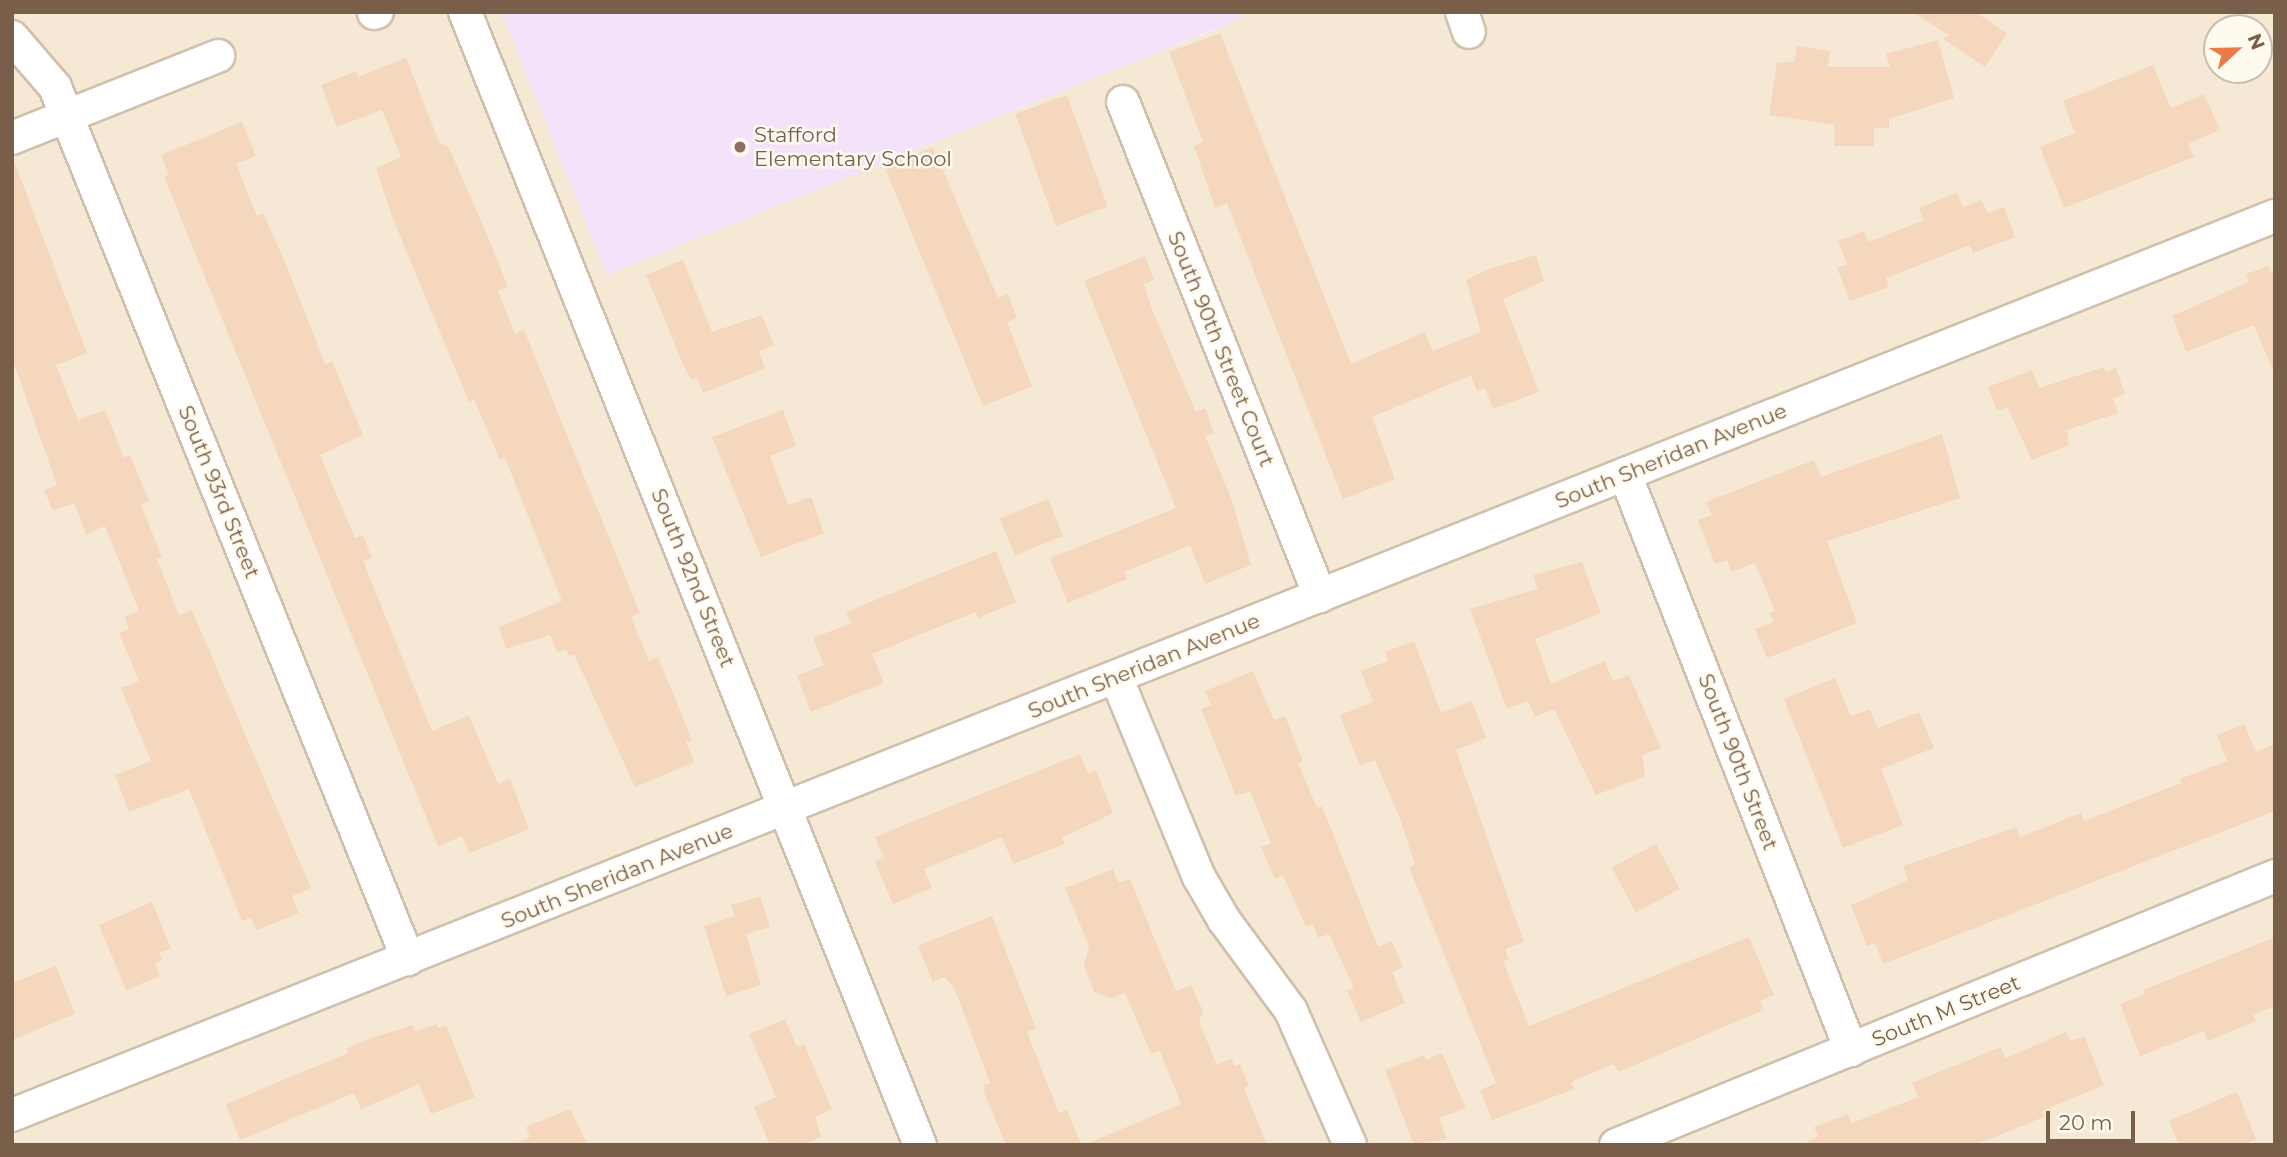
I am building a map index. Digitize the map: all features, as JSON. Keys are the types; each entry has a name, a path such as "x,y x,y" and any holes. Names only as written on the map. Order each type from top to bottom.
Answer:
{"street":[{"name":"South 92nd Street","path":"465,12 920,1145"},
{"name":"South 93rd Street","path":"12,37 55,87 408,958"},
{"path":"12,138 218,56"},
{"name":"South 90th Street Court","path":"1123,102 1320,596"},
{"name":"South Sheridan Avenue","path":"12,1115 2275,216"},
{"name":"South 90th Street","path":"1625,474 1851,1050"},
{"path":"1116,677 1199,877 1224,920 1292,1011 1350,1145"},
{"name":"South M Street","path":"1616,1145 2275,876"}],"shaded area":[{"path":"12,12 501,12 607,274 1239,20 1237,12 2275,12 2275,1145 12,1145"},
{"name":"Stafford Elementary School","path":"501,12 1237,12 1240,19 607,275"}],"building":[{"path":"1913,12 1975,12 2007,33 1985,67 1942,38 1950,36"},
{"path":"1220,33 1351,364 1425,332 1433,351 1481,332 1466,280 1489,269 1536,255 1544,281 1503,299 1539,392 1493,409 1485,388 1477,391 1471,375 1372,417 1395,479 1343,499 1227,203 1215,208 1194,146 1203,142 1169,52"},
{"path":"1938,40 1954,98 1889,119 1889,128 1874,128 1874,146 1834,146 1835,125 1769,115 1777,63 1795,61 1797,46 1830,51 1828,67 1890,67 1886,54"},
{"path":"406,58 439,142 449,148 508,287 498,291 515,334 524,330 640,613 631,617 649,661 658,657 692,740 686,742 694,762 635,787 574,654 569,656 566,649 557,652 550,635 506,649 499,627 562,601 505,458 500,460 474,399 469,402 391,214 376,168 401,157 382,110 337,127 321,85 356,71 358,77"},
{"path":"2153,65 2171,108 2204,94 2220,130 2188,144 2194,157 2064,208 2040,147 2075,133 2063,101"},
{"path":"1067,95 1108,207 1056,226 1015,114"},
{"path":"242,122 256,156 236,164 257,216 263,213 285,262 325,364 332,361 363,435 320,455 355,538 363,535 372,558 363,561 432,731 469,715 498,784 510,779 529,829 469,853 462,836 438,846 164,177 169,175 161,155"},
{"path":"933,147 998,298 1008,294 1017,318 1007,322 1032,386 983,406 885,168"},
{"path":"12,156 87,353 56,365 78,420 105,410 124,458 130,455 149,501 141,505 162,557 157,559 179,615 192,610 311,888 292,896 299,913 257,930 251,918 242,921 189,789 129,812 115,775 151,761 121,688 139,681 119,633 129,629 125,617 139,611 105,526 86,534 74,503 53,511 44,490 57,485 12,358"},
{"path":"1957,193 1963,207 1981,200 1988,213 2004,207 2015,237 1973,253 1970,245 1886,278 1889,287 1850,301 1837,268 1847,264 1838,241 1864,231 1868,242 1924,220 1919,208"},
{"path":"1145,256 1154,280 1144,284 1152,309 1196,412 1205,408 1214,433 1205,436 1231,498 1251,565 1205,584 1190,545 1124,572 1127,579 1068,603 1050,558 1176,508 1084,281"},
{"path":"683,260 712,332 762,315 774,345 759,351 765,368 703,393 697,378 692,380 646,275"},
{"path":"2268,266 2271,273 2275,272 2275,375 2254,325 2186,352 2172,316 2249,282 2246,274"},
{"path":"2104,367 2105,372 2116,368 2125,394 2113,398 2118,413 2067,430 2069,445 2032,460 2007,407 1997,411 1988,387 2032,370 2039,388"},
{"path":"783,410 796,446 770,456 788,505 811,497 824,533 761,557 712,437"},
{"path":"1942,434 1960,498 1827,541 1857,623 1767,658 1755,629 1773,622 1770,613 1775,611 1755,563 1732,572 1727,560 1715,564 1698,520 1712,515 1706,502 1814,460 1821,477"},
{"path":"1048,499 1063,536 1015,556 1000,518"},
{"path":"996,551 1016,602 978,618 976,612 872,654 884,683 811,712 797,676 824,665 813,638 851,623 846,612"},
{"path":"1582,562 1601,613 1535,639 1551,684 1605,661 1613,681 1629,675 1661,748 1642,755 1645,776 1596,795 1554,709 1535,717 1528,701 1507,709 1470,609 1538,589 1533,575"},
{"path":"1414,641 1441,713 1472,701 1486,738 1456,750 1524,942 1505,949 1509,959 1503,961 1529,1026 1749,937 1774,995 1760,1001 1764,1010 1618,1072 1614,1064 1571,1082 1574,1089 1492,1120 1480,1090 1496,1083 1409,867 1415,865 1400,819 1375,760 1360,766 1340,715 1373,702 1361,671 1388,661 1385,652"},
{"path":"1253,671 1274,720 1285,716 1303,761 1298,763 1317,808 1322,806 1378,947 1392,941 1403,967 1392,972 1405,1003 1361,1022 1347,990 1354,988 1329,934 1318,938 1313,924 1306,927 1283,875 1275,879 1261,847 1271,843 1250,791 1236,796 1201,709 1211,705 1205,691"},
{"path":"1835,678 1851,716 1870,709 1878,728 1919,712 1934,748 1881,769 1903,825 1843,848 1784,699"},
{"path":"2244,724 2256,752 2275,744 2275,811 1883,964 1875,943 1867,946 1851,905 1908,880 1903,866 2017,827 2020,837 2081,813 2084,821 2181,783 2180,779 2227,761 2217,735"},
{"path":"1080,754 1088,774 1096,771 1113,813 1062,838 1065,844 1013,864 1002,837 924,869 932,888 893,904 875,862 884,858 875,837"},
{"path":"1656,844 1680,889 1636,913 1612,867"},
{"path":"1113,869 1118,883 1130,879 1176,991 1191,985 1203,1011 1199,1022 1217,1065 1231,1059 1235,1066 1240,1064 1249,1086 1244,1088 1267,1145 1084,1145 1181,1104 1160,1051 1151,1054 1125,993 1112,998 1094,992 1084,966 1089,946 1065,888"},
{"path":"760,896 770,927 746,934 761,985 726,996 704,926 735,916 731,905"},
{"path":"152,902 171,948 159,953 162,960 155,963 160,976 126,990 99,925"},
{"path":"992,916 1036,1028 1027,1032 1059,1113 1067,1110 1081,1145 1006,1145 984,1092 984,1085 990,1083 955,990 945,977 933,982 918,946"},
{"path":"2275,937 2275,1006 2253,1015 2256,1021 2208,1041 2204,1031 2140,1056 2120,1004 2144,994 2143,990"},
{"path":"56,966 75,1014 12,1040 12,983"},
{"path":"785,1019 797,1047 804,1044 832,1109 815,1117 821,1137 802,1145 770,1145 754,1107 776,1097 749,1034"},
{"path":"437,1024 438,1028 446,1025 475,1097 431,1114 419,1084 361,1109 354,1093 240,1140 226,1104 348,1053 346,1049 366,1040 412,1025 415,1032"},
{"path":"2066,1032 2070,1041 2084,1036 2104,1085 2042,1111 2044,1117 1975,1145 1802,1145 1818,1136 1814,1127 1848,1114 1852,1123 1918,1097 1912,1083 2001,1047 2005,1058"},
{"path":"1442,1053 1466,1108 1439,1118 1447,1139 1414,1145 1385,1070 1424,1055 1426,1060"},
{"path":"2237,1092 2256,1139 2243,1145 2179,1145 2169,1121"},
{"path":"570,1109 588,1145 513,1145 530,1137 526,1127"}],"place":[{"name":"Stafford Elementary School","path":"740,147"}]}
